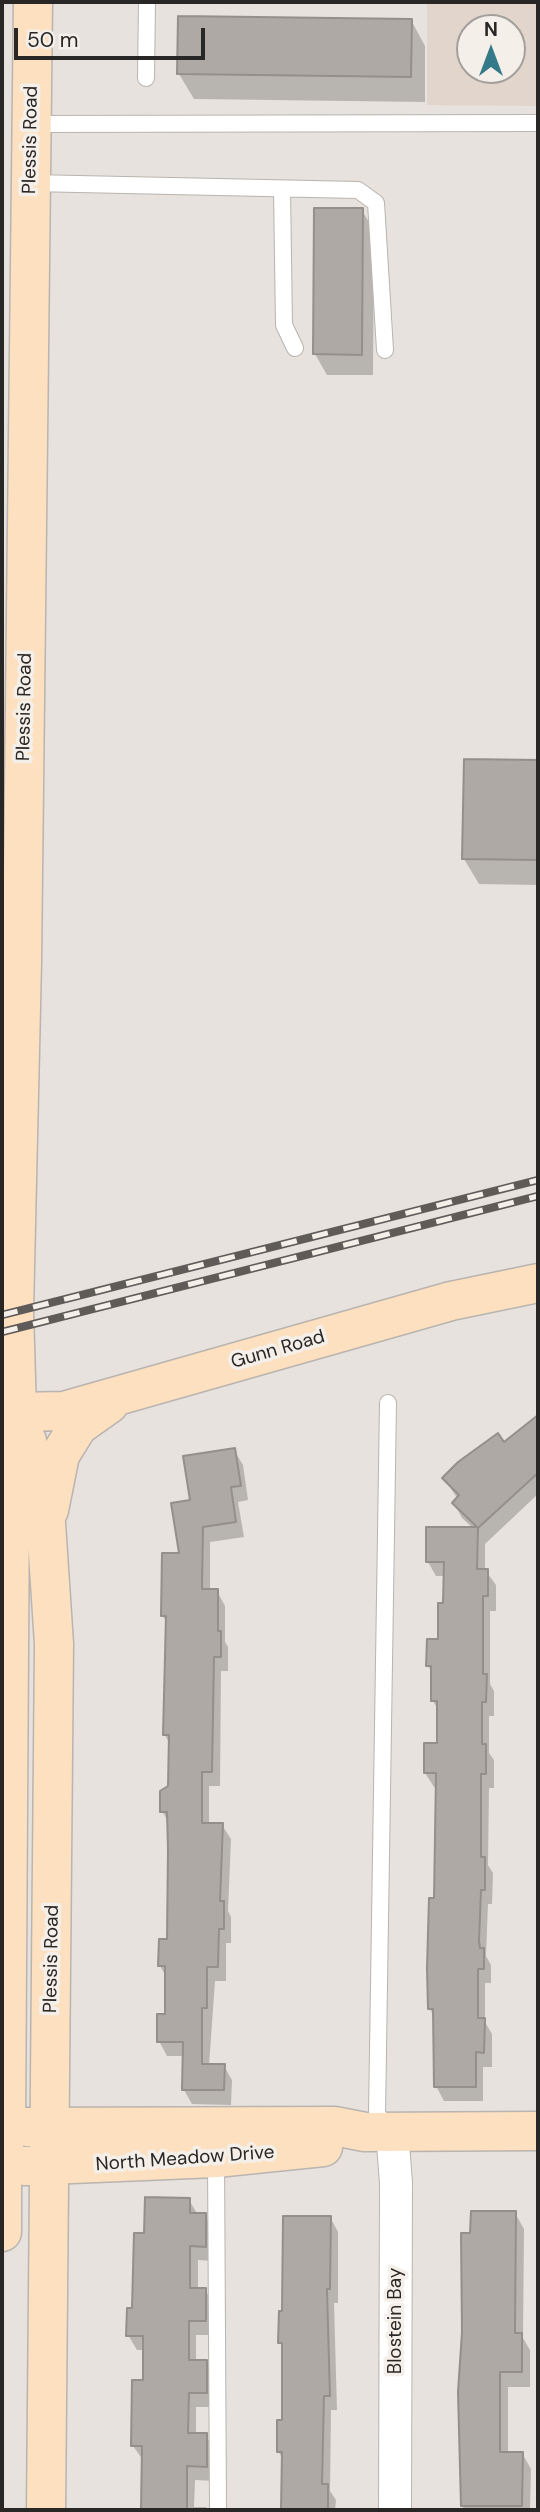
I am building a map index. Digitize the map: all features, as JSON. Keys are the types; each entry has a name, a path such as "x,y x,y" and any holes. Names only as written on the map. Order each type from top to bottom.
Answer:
{"main road":[{"name":"Plessis Road","path":"2,2232 10,1495 17,1412 15,1311 22,963 33,2"},
{"name":"Gunn Road","path":"17,1412 64,1411 451,1301 538,1283"},
{"path":"46,1523 60,1455 69,1439 78,1426 96,1412 127,1394"},
{"name":"Plessis Road","path":"17,1412 30,1448 33,1476 46,1523 54,1644 46,2510"},
{"name":"North Meadow Drive","path":"4,2128 50,2126 216,2142"},
{"name":"North Meadow Drive","path":"2,2165 50,2167 334,2126 378,2132 538,2131"}],"street":[{"name":"Blostein Bay","path":"378,2132 397,2183 395,2510"}],"lane":[{"path":"146,78 148,2"},
{"path":"32,124 538,122"},
{"path":"31,183 358,190 376,203 385,350"},
{"path":"282,189 284,325 295,348"},
{"path":"378,2132 388,1403"},
{"path":"216,2142 218,2510"}],"shaded area":[{"path":"427,2 538,2 538,106 427,105"}],"building":[{"path":"178,16 412,19 411,77 177,74"},
{"path":"314,208 363,208 362,355 313,354"},
{"path":"464,759 538,760 538,860 462,859"},
{"path":"538,1415 538,1473 478,1528 477,1569 488,1569 488,1596 483,1596 483,1674 487,1674 486,1702 482,1702 482,1744 486,1744 486,1774 481,1774 481,1857 485,1857 485,1890 481,1890 479,1941 480,1948 484,1948 484,1969 478,1969 478,2018 485,2018 484,2053 476,2052 476,2087 434,2087 433,2009 428,2009 427,1968 429,1898 434,1898 436,1773 424,1773 424,1743 437,1743 437,1701 431,1701 431,1666 426,1666 427,1639 438,1639 438,1603 443,1603 444,1562 426,1562 426,1527 477,1527 452,1503 459,1495 442,1478 458,1462 498,1433 504,1442"},
{"path":"235,1448 241,1486 231,1487 236,1522 203,1527 202,1589 218,1589 221,1657 214,1657 212,1772 202,1772 202,1823 223,1823 220,1901 224,1901 224,1929 219,1929 218,1967 207,1967 207,2008 202,2008 202,2064 225,2064 224,2090 182,2090 183,2042 157,2042 157,2014 165,2014 165,1966 158,1966 159,1939 167,1939 168,1849 167,1812 160,1812 160,1791 168,1786 169,1735 163,1735 166,1616 161,1616 162,1553 179,1553 171,1503 190,1500 183,1456"},
{"path":"145,2197 190,2198 190,2213 206,2213 206,2247 190,2246 190,2288 206,2288 206,2321 189,2321 189,2360 207,2360 207,2393 189,2393 188,2433 207,2433 207,2467 187,2466 187,2510 141,2510 142,2446 131,2446 132,2380 143,2380 143,2336 126,2336 127,2308 132,2308 134,2233 144,2233"},
{"path":"471,2211 516,2211 515,2333 522,2333 522,2372 500,2372 500,2452 523,2452 522,2506 461,2506 458,2392 462,2332 461,2233 470,2233"},
{"path":"283,2216 331,2216 330,2289 327,2289 330,2396 324,2396 322,2484 328,2484 328,2510 281,2510 282,2452 277,2452 277,2420 282,2420 282,2343 278,2343 279,2311 282,2311"}],"railway":[{"path":"2,1315 538,1180"},
{"path":"2,1332 538,1196"}]}
